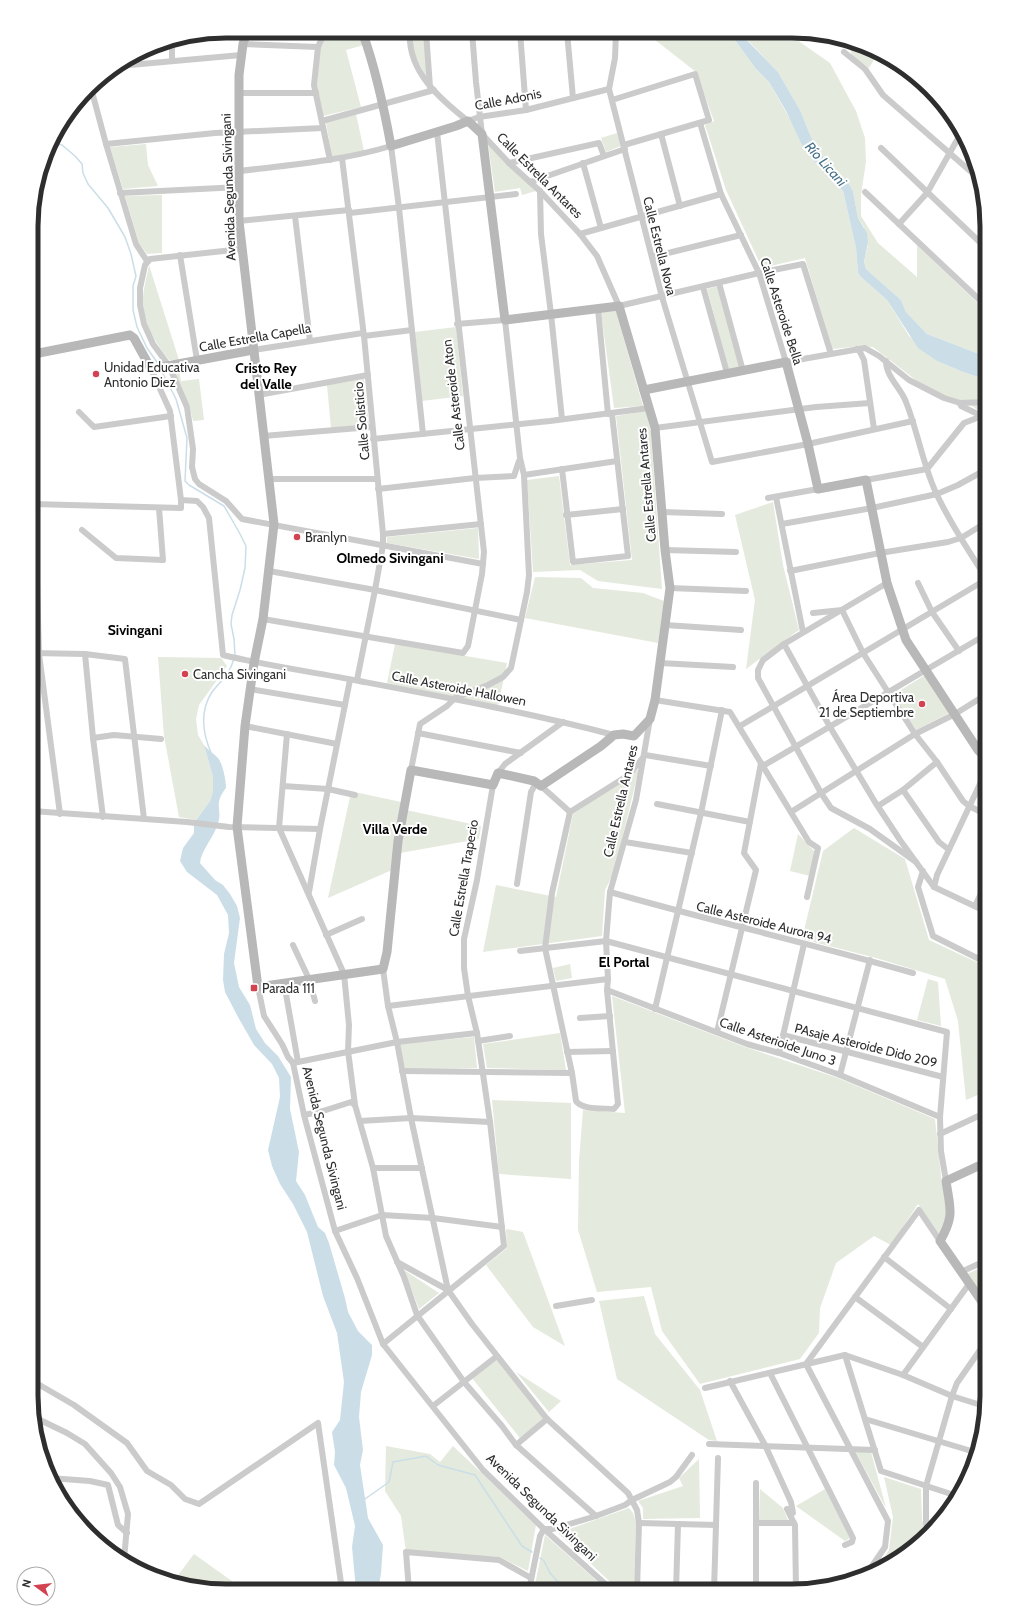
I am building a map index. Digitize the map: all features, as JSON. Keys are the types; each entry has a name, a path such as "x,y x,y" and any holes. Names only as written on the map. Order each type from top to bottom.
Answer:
{"street":[{"name":"Avenida Segunda Sivingani","path":"245,38 241,55 238,93 240,171 239,221 274,524 269,571 245,726 237,827 258,987 264,1016 288,1057 296,1062 304,1115 336,1231 357,1278 383,1344 483,1470 544,1529 605,1584"},
{"path":"322,38 318,47 314,85 330,160"},
{"path":"364,38 383,104 391,146 423,434"},
{"name":"Calle Estrella Antares","path":"409,38 411,53 423,77 432,89 482,134 509,163 540,191 580,234 597,256 619,306 655,428 665,550 670,588 655,700 650,719 636,800 610,892 606,941 608,979 607,990 618,1104 614,1109 587,1107 578,1104 576,1101 572,1073"},
{"path":"322,121 432,89 427,38"},
{"path":"472,38 479,117 505,320 520,458 524,474 530,575 511,668 507,673 488,685 460,695 447,706 420,724 398,841 387,952 383,969 388,1006 397,1042 411,1118 448,1290 472,1324 547,1419 628,1493 637,1510 640,1523 637,1584"},
{"path":"520,38 526,110"},
{"path":"568,38 573,98"},
{"name":"Calle Estrella Nova","path":"616,38 615,58 609,89 662,297 712,462 808,444"},
{"path":"243,44 318,47"},
{"path":"172,46 172,62"},
{"path":"844,52 865,69 883,95 972,173"},
{"path":"129,65 241,55"},
{"path":"530,182 661,134 709,120 695,74 612,100"},
{"name":"Calle Adonis","path":"391,146 479,117 526,110 609,89"},
{"path":"238,93 316,93"},
{"path":"92,94 120,193 136,244 147,261"},
{"name":"Calle Asteroide Bella","path":"700,123 721,194 759,273 786,362 808,444 818,489"},
{"path":"106,144 215,133 323,128"},
{"name":"Calle Asteroide Aton","path":"366,635 463,653 468,646 483,564 484,552 457,324 437,132"},
{"path":"661,134 680,206"},
{"path":"899,224 927,193 958,138"},
{"path":"509,163 599,143 604,156"},
{"path":"240,171 362,155 391,146"},
{"path":"880,148 980,242"},
{"name":"Calle Solisticio","path":"308,893 345,705 354,680 366,635 383,545 364,335 342,158"},
{"path":"583,163 601,228"},
{"path":"120,193 240,187"},
{"path":"540,191 541,234 562,419"},
{"path":"865,192 980,299"},
{"path":"239,221 399,208 516,194"},
{"path":"580,234 721,194"},
{"path":"295,216 310,341"},
{"path":"652,257 741,235"},
{"path":"242,249 150,258 147,261 140,288 140,305 144,324 153,344 187,406 192,442 192,467 195,479 199,484 226,501 242,519 483,564"},
{"path":"180,255 197,360"},
{"path":"457,324 505,320 619,306 803,264 831,354"},
{"path":"719,283 743,370"},
{"path":"703,287 727,373"},
{"path":"562,469 566,515 573,562 628,556 598,309"},
{"name":"Calle Estrella Capella","path":"151,369 310,341 412,330"},
{"path":"38,353 130,335 134,338 167,402 171,416 181,508 38,504"},
{"path":"644,390 864,348 872,351 917,384 944,398 960,402 980,402"},
{"path":"857,349 864,360 874,429"},
{"path":"886,362 886,368 906,400 936,494 980,568"},
{"path":"258,395 368,375"},
{"path":"960,402 961,406 980,415"},
{"path":"655,428 798,410 870,403"},
{"path":"373,438 610,414 649,408"},
{"path":"79,412 94,428 171,416"},
{"path":"768,498 927,469 964,423 980,417"},
{"path":"808,444 913,421"},
{"path":"263,436 372,427"},
{"path":"378,489 475,478 514,476 518,468 520,458"},
{"path":"524,474 617,461"},
{"path":"782,524 872,508 936,494 958,485 980,472"},
{"path":"268,479 377,479"},
{"path":"866,480 887,583 906,640 980,752"},
{"path":"776,497 803,632"},
{"name":"Calle Asteroide Hallowen","path":"181,500 198,500 209,518 222,655 254,663 354,680 563,722 614,735 623,734 634,736 650,719"},
{"path":"82,530 116,558 163,560 159,508"},
{"path":"566,515 623,509"},
{"path":"662,512 722,514"},
{"path":"383,534 481,524"},
{"path":"790,571 948,542 961,538 980,526"},
{"path":"665,550 736,552"},
{"path":"269,571 475,609 521,620"},
{"path":"887,583 784,644 763,660 758,670 758,678 772,706 831,808 870,830 916,862"},
{"path":"740,726 980,583"},
{"path":"918,584 932,612 959,651"},
{"path":"670,588 746,591"},
{"path":"813,613 842,610"},
{"path":"842,610 863,653 915,734 937,762 963,801 980,812"},
{"path":"262,619 366,635"},
{"path":"665,625 741,630"},
{"path":"38,630 39,654 60,814"},
{"path":"762,765 796,747 980,638"},
{"path":"784,644 857,772 878,806 934,887 980,908"},
{"path":"39,654 86,654 125,659 144,819"},
{"path":"86,654 93,738 103,817"},
{"path":"660,663 733,667"},
{"path":"250,689 345,705"},
{"path":"791,812 857,772 915,734 954,714 980,698"},
{"path":"655,700 730,712 740,726 809,842 818,848 807,897"},
{"path":"655,1009 702,813 722,710"},
{"name":"Calle Estrella Trapecio","path":"448,1290 504,1246 483,1071 464,968 464,939 477,880 493,784 498,773 505,764 563,722"},
{"path":"245,726 337,744"},
{"path":"418,733 520,753"},
{"path":"286,734 280,828 344,974 349,1026 348,1052 356,1105 373,1168 386,1236 417,1315 464,1382 502,1426 516,1445 596,1516"},
{"path":"93,738 114,735 160,739"},
{"path":"517,884 531,792 539,784 601,746 614,735"},
{"path":"402,1071 439,1073 483,1071 572,1073 545,948 552,893 570,812 624,778 633,770 645,754 711,766"},
{"path":"878,806 903,790 937,762"},
{"path":"717,1032 756,870 744,853 762,765"},
{"path":"411,770 493,784"},
{"path":"498,773 516,776 539,784 570,812"},
{"path":"934,887 936,875 980,783"},
{"path":"283,786 328,789 355,795"},
{"path":"903,790 940,842 948,849"},
{"path":"657,804 750,822"},
{"path":"38,812 237,827 320,829"},
{"path":"625,842 692,853"},
{"path":"923,871 918,887 932,936 980,960"},
{"name":"Calle Asteroide Aurora 94","path":"610,892 678,912 870,960 913,973"},
{"path":"976,906 980,897"},
{"path":"326,935 362,919"},
{"path":"520,951 606,941 858,1007 947,1032 940,1134 941,1151 951,1214 948,1226 940,1241"},
{"path":"779,1053 804,944"},
{"path":"293,945 309,979 316,1002"},
{"path":"840,1075 870,960"},
{"path":"258,987 383,969"},
{"path":"388,1006 608,979"},
{"path":"284,983 296,1062 397,1042 477,1033"},
{"name":"Calle Asterioide Juno 3","path":"607,990 747,1044 779,1053 840,1075 940,1117"},
{"path":"580,1018 610,1016"},
{"name":"PAsaje Asteroide Dido 209","path":"783,1035 943,1076"},
{"path":"478,1041 510,1036"},
{"path":"567,1052 613,1050"},
{"path":"304,1115 323,1111 351,1102 356,1105"},
{"path":"940,1134 980,1115"},
{"path":"360,1121 411,1118 490,1122"},
{"path":"946,1181 980,1165"},
{"path":"373,1168 422,1168"},
{"path":"806,1364 918,1210 980,1299"},
{"path":"336,1231 382,1215 433,1218 502,1227"},
{"path":"884,1257 951,1310"},
{"path":"397,1262 448,1290"},
{"path":"961,1272 980,1263"},
{"path":"903,1375 969,1284"},
{"path":"383,1344 448,1290"},
{"path":"855,1297 923,1347"},
{"path":"556,1306 592,1300"},
{"path":"927,1526 926,1524 926,1486 952,1396 957,1383 980,1350"},
{"path":"845,1354 881,1472 952,1494"},
{"path":"705,1388 845,1354 903,1375 952,1396 980,1405"},
{"path":"433,1406 497,1356"},
{"path":"806,1364 852,1449 888,1521 885,1547 872,1566"},
{"path":"770,1373 853,1538 852,1542 845,1545"},
{"path":"730,1381 765,1445 791,1502 793,1513"},
{"path":"38,1384 74,1405 127,1443 147,1471 171,1485 185,1499 198,1504 318,1423 341,1584"},
{"path":"516,1445 547,1419"},
{"path":"865,1419 972,1451"},
{"path":"40,1420 68,1433 85,1444 111,1473 120,1487 128,1514 125,1554"},
{"path":"709,1444 875,1450"},
{"path":"530,1584 540,1536 544,1529 553,1529 596,1516 625,1505 676,1478 692,1455"},
{"path":"714,1584 718,1458"},
{"path":"57,1479 90,1481 108,1485 118,1525 127,1533"},
{"path":"756,1484 756,1584"},
{"path":"787,1509 795,1525 796,1584"},
{"path":"640,1523 716,1525"},
{"path":"756,1523 794,1523"},
{"path":"676,1584 678,1524"},
{"path":"409,1584 406,1552 499,1560 531,1578"}],"shaded area":[{"path":"324,38 362,38 364,45 346,50 361,107 323,116 317,85 320,47"},
{"path":"412,38 424,38 427,79 412,49"},
{"path":"653,38 733,38 756,69 769,82 813,160 843,191 856,248 858,273 887,300 909,336 937,361 980,378 980,412 964,400 955,401 917,381 873,347 861,346 832,349 805,258 762,268 726,190 705,125 714,121 696,72"},
{"path":"746,38 794,38 830,63 856,111 865,138 866,162 861,194 861,216 878,243 917,277 917,245 980,305 980,354 927,334 906,312 901,300 866,269 864,262 868,245 864,227 858,218 853,191 849,184 834,171 824,158 811,137 800,110 778,72"},
{"path":"850,48 875,57 869,68 852,56"},
{"path":"356,114 364,151 332,157 326,123"},
{"path":"617,133 621,146 606,152 601,138"},
{"path":"146,144 148,165 158,186 123,189 110,147"},
{"path":"488,144 536,191 522,195 520,188 495,192"},
{"path":"162,195 162,253 147,254 139,243 125,196"},
{"path":"149,265 179,360 169,360 160,348 146,320 143,300"},
{"path":"718,286 740,368 729,371 707,289"},
{"path":"616,311 643,406 614,408 601,312"},
{"path":"456,327 463,396 422,401 415,332"},
{"path":"178,366 181,381 199,379 204,420 193,421 190,407 171,367"},
{"path":"364,379 369,424 331,428 327,385"},
{"path":"646,411 651,433 662,589 598,581 580,570 533,572 527,480 559,476 570,565 632,560 616,416"},
{"path":"773,502 783,565 799,630 746,669 755,600 735,515"},
{"path":"478,528 479,559 387,543 387,537"},
{"path":"535,577 581,578 593,588 643,593 664,601 658,643 525,618"},
{"path":"395,644 507,663 498,706 387,683"},
{"path":"158,657 221,658 227,666 199,705 196,719 198,735 204,745 213,777 213,791 210,801 196,820 179,817 164,736"},
{"name":"Área Deportiva 21 de Septiembre","path":"925,675 951,712 916,730 893,695"},
{"path":"639,769 614,872 605,890 602,936 483,952 496,885 556,897 573,814"},
{"path":"359,793 401,802 392,870 328,898 350,797"},
{"path":"406,810 481,826 479,839 400,853"},
{"path":"854,828 905,859 929,940 980,964 980,1094 966,1100 958,1021 945,979 876,958 802,939 823,851"},
{"path":"798,834 815,852 810,876 790,871"},
{"path":"570,964 572,978 556,981 553,968"},
{"path":"928,979 938,982 941,1026 917,1020"},
{"path":"612,996 745,1047 838,1078 935,1119 942,1185 948,1213 946,1223 939,1234 918,1204 891,1245 874,1236 836,1263 820,1308 819,1333 800,1359 700,1384 662,1331 651,1287 597,1292 578,1230 579,1161 583,1110 625,1113"},
{"path":"560,1033 566,1070 487,1068 483,1044"},
{"path":"474,1037 477,1068 405,1069 400,1044"},
{"path":"492,1100 571,1103 571,1179 499,1174"},
{"path":"506,1229 523,1232 565,1346 533,1327 486,1265 507,1248"},
{"path":"980,1268 980,1294 967,1274"},
{"path":"404,1270 439,1293 419,1309"},
{"path":"644,1296 655,1334 700,1390 717,1441 709,1440 617,1379 599,1301"},
{"path":"496,1358 545,1418 520,1438 472,1378"},
{"path":"516,1372 561,1401 549,1412"},
{"path":"386,1446 430,1454 440,1462 453,1446 536,1525 528,1571 499,1557 406,1552 401,1516 385,1491"},
{"path":"855,1451 871,1452 886,1508"},
{"path":"699,1459 700,1518 643,1519 643,1508 638,1501 683,1486 679,1478"},
{"path":"884,1477 921,1489 922,1519 925,1529 906,1545 881,1562 889,1550 893,1517"},
{"path":"760,1489 783,1508 788,1520 759,1520"},
{"path":"825,1489 850,1538 845,1541 796,1506"},
{"path":"629,1508 633,1513 636,1522 634,1584 613,1584 558,1533"},
{"path":"545,1535 600,1584 535,1584"},
{"path":"194,1554 236,1584 214,1584 176,1577"}],"water":[{"name":"Río Licani","path":"733,38 745,38 778,72 800,110 811,137 824,158 834,171 849,184 853,191 858,218 867,233 868,243 864,262 866,269 901,300 906,312 927,334 980,354 980,378 937,361 918,348 887,300 858,273 856,248 843,191 813,160 802,145 786,111 769,82 756,69"},
{"path":"204,745 220,761 224,773 226,788 219,803 219,820 217,826 200,863 215,880 223,885 237,906 240,918 234,963 239,987 250,1005 256,1029 265,1043 278,1056 291,1077 290,1109 299,1152 296,1181 305,1195 318,1227 325,1233 329,1243 348,1312 358,1331 372,1345 372,1355 361,1392 359,1417 363,1450 360,1465 368,1518 383,1545 379,1584 355,1584 352,1547 355,1526 346,1488 334,1465 335,1452 332,1432 340,1420 344,1382 337,1333 323,1296 307,1232 293,1204 280,1184 272,1166 268,1150 280,1097 279,1078 272,1064 254,1045 225,992 223,980 224,954 229,933 228,915 217,895 187,872 180,861 183,848 194,833 194,823 210,801 213,791 213,777"}],"waterway":[{"path":"57,144 62,145 82,164 83,173 88,184 108,208 125,237 136,276 133,286 133,310 137,327 147,348 159,365"},
{"path":"161,370 176,399 187,438 185,481 189,485 224,506 246,546 245,568 232,615 231,624 235,655"},
{"path":"212,755 206,740 204,724 205,707 212,692 227,674 234,659"},
{"path":"365,1499 389,1482 393,1462 426,1456 438,1465 475,1475 522,1546 532,1552"},
{"path":"540,1558 544,1561 550,1573 559,1583 572,1584"}],"place":[{"name":"Unidad Educativa Antonio Diez","path":"96,374"},
{"name":"Branlyn","path":"297,537"},
{"name":"Cancha Sivingani","path":"185,674"},
{"name":"Área Deportiva 21 de Septiembre","path":"922,704"},
{"name":"Parada 111","path":"254,988"}],"district":[{"name":"Cristo Rey del Valle","path":"266,376"},
{"name":"Olmedo Sivingani","path":"390,558"},
{"name":"Sivingani","path":"135,630"},
{"name":"Villa Verde","path":"395,829"},
{"name":"El Portal","path":"624,962"}]}
